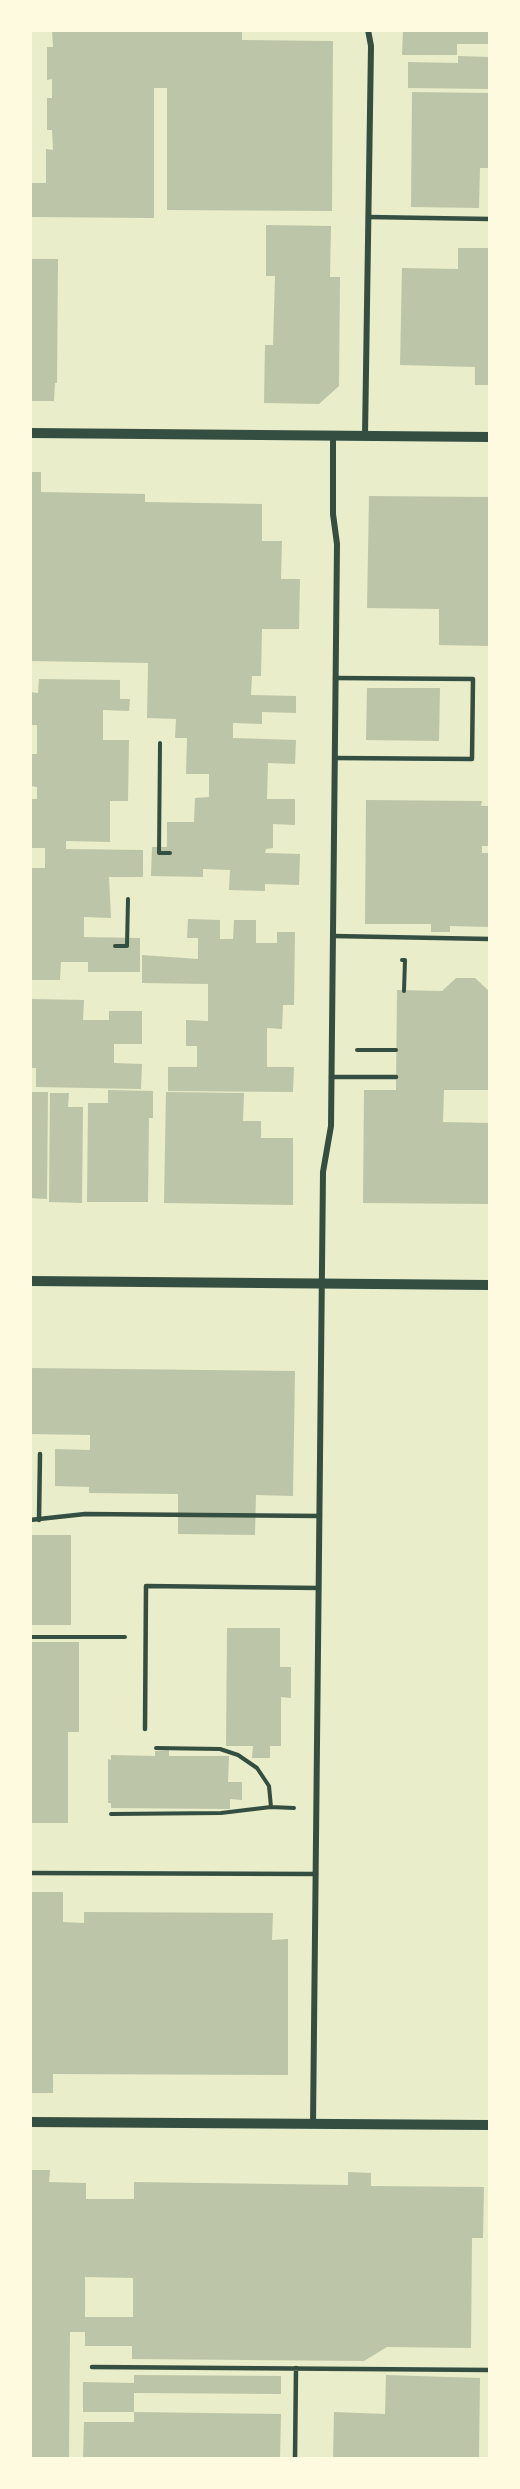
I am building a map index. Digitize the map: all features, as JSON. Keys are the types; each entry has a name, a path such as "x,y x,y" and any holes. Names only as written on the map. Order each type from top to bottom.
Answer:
{"street":[{"path":"365,436 371,46 368,30"},
{"path":"30,433 490,437"},
{"path":"313,2124 323,1172 331,1126 337,544 333,513 333,436"},
{"path":"30,1281 490,1285"},
{"path":"30,2122 490,2125"}],"lane":[{"path":"368,217 490,219"},
{"path":"335,678 473,679 472,759 335,758"},
{"path":"333,936 490,939"},
{"path":"331,1077 396,1077"},
{"path":"39,1520 40,1454"},
{"path":"30,1520 85,1514 320,1516"},
{"path":"145,1729 147,1586 319,1588"},
{"path":"30,1873 316,1874"},
{"path":"92,2367 490,2370"},
{"path":"295,2459 296,2368"}],"path":[{"path":"160,743 159,853 170,854"},
{"path":"115,946 127,946 128,899"},
{"path":"393,960 405,960 404,991"},
{"path":"357,1050 396,1050"},
{"path":"30,1637 146,1637"},
{"path":"148,1748 220,1749 238,1755 257,1768 269,1786 272,1807"},
{"path":"111,1814 221,1813 272,1807 294,1808"}],"building":[{"path":"52,30 242,30 242,40 333,41 332,211 167,210 167,88 154,88 154,218 30,217 30,183 46,183 46,149 53,150 52,130 47,130 47,98 52,98 52,79 47,80 47,47 53,47"},
{"path":"403,30 490,30 490,53 488,53 488,44 457,44 457,55 402,55"},
{"path":"458,56 490,57 490,89 408,88 408,62 458,63"},
{"path":"412,92 490,93 490,168 480,168 479,208 411,207"},
{"path":"266,225 331,226 330,277 340,277 339,386 319,404 264,403 265,345 273,345 275,276 266,276"},
{"path":"458,248 490,248 490,385 475,385 475,367 400,365 402,268 458,269"},
{"path":"30,259 58,259 57,383 55,383 54,401 30,401"},
{"path":"30,472 41,472 41,492 145,494 145,502 262,504 262,541 282,541 281,579 300,579 299,629 262,629 261,676 252,676 251,695 296,696 296,713 262,712 262,724 233,723 233,738 296,740 295,764 268,763 267,799 295,799 295,825 273,824 273,848 266,849 265,853 300,854 299,885 265,884 265,891 229,890 230,870 203,869 203,877 151,876 152,847 167,847 167,822 194,822 195,798 209,797 209,774 186,774 187,738 175,738 176,719 147,718 148,663 30,661"},
{"path":"369,496 490,497 490,646 439,645 439,609 367,608"},
{"path":"39,679 120,680 120,699 130,699 129,711 103,710 103,740 129,740 128,801 110,801 110,842 66,841 66,849 143,850 143,877 109,877 111,918 84,917 84,937 140,938 140,972 88,972 88,962 61,962 60,980 30,980 30,868 45,868 45,848 30,848 30,799 37,799 37,787 30,786 30,754 37,754 37,725 30,725 30,692 38,693"},
{"path":"367,688 440,688 439,741 366,740"},
{"path":"366,800 482,801 481,806 490,806 490,846 482,846 482,853 490,853 490,927 450,926 450,932 431,932 431,924 365,924"},
{"path":"188,919 220,920 220,939 233,939 234,920 256,920 256,943 277,943 277,932 295,932 294,1005 283,1005 282,1029 267,1028 267,1067 294,1067 293,1092 168,1091 168,1067 197,1067 197,1046 186,1046 186,1020 208,1021 208,984 142,983 142,955 198,959 198,938 187,938"},
{"path":"456,978 475,978 490,992 490,1090 444,1090 443,1122 490,1123 490,1204 363,1203 364,1090 396,1090 397,990 442,991"},
{"path":"30,999 84,1000 83,1020 109,1020 109,1011 142,1011 142,1044 114,1044 114,1063 142,1064 141,1089 36,1087 36,1068 30,1068"},
{"path":"108,1090 153,1091 153,1118 149,1118 148,1202 87,1202 88,1103 108,1103"},
{"path":"30,1092 48,1092 47,1199 30,1198"},
{"path":"166,1092 244,1093 243,1121 261,1121 261,1138 293,1138 293,1205 164,1203"},
{"path":"50,1093 69,1093 68,1107 83,1107 82,1203 49,1202"},
{"path":"30,1368 295,1371 293,1496 256,1495 255,1535 178,1534 178,1494 89,1493 89,1487 55,1486 55,1449 90,1450 90,1435 30,1434"},
{"path":"30,1535 71,1535 71,1625 30,1625"},
{"path":"227,1628 280,1628 280,1667 291,1667 291,1698 281,1697 281,1746 270,1746 270,1758 252,1758 253,1746 226,1746"},
{"path":"30,1642 79,1642 79,1732 68,1732 68,1823 30,1823"},
{"path":"169,1750 169,1756 229,1756 228,1782 242,1782 242,1800 230,1799 230,1809 111,1808 111,1803 108,1803 108,1759 111,1760 111,1755 155,1756 155,1751"},
{"path":"30,1892 63,1892 63,1922 84,1923 84,1912 273,1913 272,1940 288,1939 288,2075 53,2074 53,2093 30,2093"},
{"path":"30,2170 50,2170 49,2182 86,2183 86,2199 134,2199 134,2182 348,2185 348,2172 371,2173 371,2186 484,2187 483,2238 472,2238 471,2348 387,2347 364,2361 132,2359 132,2346 85,2346 85,2332 70,2332 69,2459 30,2459","holes":["85,2277 133,2278 133,2317 85,2317"]},
{"path":"134,2375 281,2376 281,2394 134,2393 134,2412 83,2412 83,2382 134,2383"},
{"path":"386,2375 480,2378 479,2459 333,2459 334,2412 385,2414"},
{"path":"134,2412 281,2414 280,2459 83,2459 84,2422 134,2422"}]}
